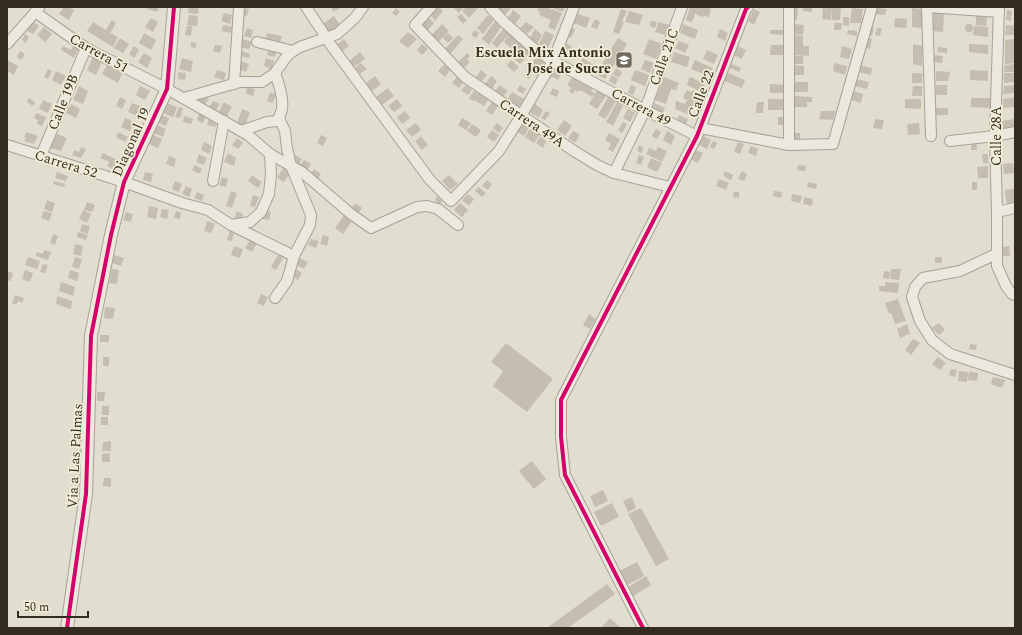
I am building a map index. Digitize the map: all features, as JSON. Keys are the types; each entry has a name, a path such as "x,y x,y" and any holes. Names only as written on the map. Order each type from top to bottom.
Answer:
{"street":[{"name":"Diagonal 19","path":"101,285 124,182 167,89 174,7"},
{"path":"234,84 239,7"},
{"path":"306,7 325,37 430,180 451,201 499,151 522,116 553,61 574,7"},
{"path":"184,98 240,82 262,82 275,73 287,56 293,51 325,37 337,34 355,18 364,7"},
{"name":"Carrera 49A","path":"431,7 415,25 465,77 597,166 614,173 670,187"},
{"name":"Carrera 49","path":"490,7 504,22 534,48 553,61 645,110 698,132 789,145 833,144 872,7"},
{"name":"Calle 21C","path":"614,173 645,110 682,7"},
{"path":"789,7 789,145"},
{"path":"930,136 927,7 998,9"},
{"name":"Calle 22","path":"643,628 565,475 561,437 560,400 698,132 744,8"},
{"name":"Calle 28A","path":"998,9 995,136 997,212 996,266 1006,286 1012,294 1015,295"},
{"name":"Carrera 51","path":"38,10 86,48 184,98 241,131 270,154 302,172 351,214 371,228 417,207 427,206 438,209 458,225"},
{"path":"7,44 38,10"},
{"path":"257,42 293,51"},
{"name":"Calle 19B","path":"41,156 86,48"},
{"path":"241,131 254,126 277,121 279,118 281,114 282,100 275,73"},
{"path":"275,298 287,281 294,256 310,225 311,215 291,166 285,131 279,118"},
{"path":"213,181 224,121"},
{"path":"950,141 995,136 1015,132"},
{"name":"Carrera 52","path":"7,145 124,182 182,203 208,210 231,225 294,256"},
{"path":"231,225 250,222 261,212 269,194 271,174 270,154"},
{"path":"997,212 1015,208"},
{"path":"996,254 960,271 923,278 915,287 912,297 920,321 932,340 950,354 1015,375"},
{"name":"Via a Las Palmas","path":"67,628 86,494 91,336 101,285"}],"building":[{"path":"64,7 69,7 74,10 69,20 59,14"},
{"path":"148,7 159,7 157,12 147,9"},
{"path":"189,7 199,7 198,14 188,13"},
{"path":"330,7 341,7 334,12"},
{"path":"434,7 439,7 443,11 435,21 429,13"},
{"path":"453,7 464,7 459,13"},
{"path":"466,7 479,7 469,18 462,11"},
{"path":"497,7 512,7 505,15"},
{"path":"539,7 545,7 562,13 555,30 548,27 551,20 539,15 540,12 537,10"},
{"path":"554,7 565,7 563,12 554,9"},
{"path":"690,7 704,7 711,9 709,17 703,17 695,14 692,22 686,20"},
{"path":"792,7 798,7 797,20 791,19"},
{"path":"803,7 812,7 812,12 803,11"},
{"path":"823,7 832,7 831,20 822,19"},
{"path":"832,7 841,7 840,20 832,20"},
{"path":"243,8 249,9 247,16 242,15"},
{"path":"396,8 400,12 396,16 392,13"},
{"path":"852,8 863,9 861,23 850,23"},
{"path":"876,8 887,9 885,15 875,14"},
{"path":"912,8 923,9 922,28 912,27"},
{"path":"621,9 627,11 622,21 624,22 619,34 613,32"},
{"path":"754,9 760,12 754,25 748,21"},
{"path":"513,10 521,16 515,24 508,18"},
{"path":"1007,10 1012,11 1011,21 1006,20"},
{"path":"629,11 643,15 639,25 625,22"},
{"path":"934,12 944,12 943,32 933,31"},
{"path":"224,13 232,15 230,24 221,21"},
{"path":"575,13 590,18 586,28 571,22"},
{"path":"461,14 467,20 463,24 457,17"},
{"path":"189,15 198,16 197,26 187,25"},
{"path":"488,15 494,20 483,34 477,28"},
{"path":"334,16 341,26 330,34 323,24"},
{"path":"427,16 434,23 426,32 419,25"},
{"path":"976,16 987,17 986,26 976,25"},
{"path":"843,17 849,17 849,26 843,25"},
{"path":"151,18 158,22 153,32 145,27"},
{"path":"895,18 907,19 906,28 894,27"},
{"path":"595,19 600,22 597,29 591,27"},
{"path":"112,20 116,23 110,33 118,37 113,47 87,31 93,22 106,30"},
{"path":"32,21 39,26 33,34 26,30"},
{"path":"495,21 501,27 489,45 482,39"},
{"path":"651,21 657,22 655,28 650,26"},
{"path":"526,22 534,27 527,34 520,28"},
{"path":"659,22 669,25 665,35 655,32"},
{"path":"834,23 842,23 841,30 834,30"},
{"path":"442,24 449,31 438,42 431,36"},
{"path":"683,24 698,30 695,39 680,33"},
{"path":"794,24 804,25 803,35 793,34"},
{"path":"967,24 971,24 973,28 971,32 967,32 965,30 965,26"},
{"path":"223,25 232,27 231,33 222,31"},
{"path":"1006,25 1015,26 1015,35 1005,35"},
{"path":"187,26 192,26 191,36 185,35"},
{"path":"974,26 988,27 988,37 973,35"},
{"path":"44,27 52,34 45,42 37,35"},
{"path":"569,27 575,29 571,38 566,36"},
{"path":"869,27 874,27 872,36 867,36"},
{"path":"247,28 253,30 251,38 244,36"},
{"path":"877,28 882,28 880,36 875,35"},
{"path":"503,29 509,34 497,48 492,43"},
{"path":"535,29 542,35 537,44 530,38"},
{"path":"720,29 728,33 725,41 717,37"},
{"path":"475,30 479,33 476,38 471,35"},
{"path":"770,30 784,30 785,35 770,34"},
{"path":"848,30 857,31 857,36 847,34"},
{"path":"545,31 554,35 547,50 538,46"},
{"path":"408,32 417,39 408,48 399,41"},
{"path":"144,33 156,40 151,50 139,43"},
{"path":"267,33 282,36 279,45 264,42"},
{"path":"448,33 453,38 448,43 443,38"},
{"path":"25,34 29,37 26,43 22,40"},
{"path":"509,34 531,53 520,64 513,58 518,51 515,49 513,51 504,42"},
{"path":"458,35 463,39 450,54 445,49"},
{"path":"794,35 803,36 803,46 809,46 809,56 793,55"},
{"path":"120,38 129,44 123,53 114,48"},
{"path":"618,38 627,44 605,79 596,74"},
{"path":"867,38 872,39 870,49 864,47"},
{"path":"243,39 252,42 249,49 240,47"},
{"path":"344,39 349,46 341,52 336,45"},
{"path":"649,39 662,44 656,59 643,54"},
{"path":"1015,39 1015,63 1005,64 1005,40"},
{"path":"679,41 689,45 685,53 675,48"},
{"path":"191,42 196,43 196,48 191,47"},
{"path":"563,42 572,46 568,56 559,51"},
{"path":"422,44 428,49 422,55 417,50"},
{"path":"913,44 922,46 922,57 913,55"},
{"path":"969,44 988,45 988,54 969,52"},
{"path":"215,45 222,46 220,53 213,51"},
{"path":"771,45 785,45 784,55 770,55"},
{"path":"63,46 71,50 73,46 78,49 74,58 61,50"},
{"path":"134,46 139,50 134,58 129,54"},
{"path":"737,46 746,50 742,59 733,55"},
{"path":"842,46 852,49 849,59 840,57"},
{"path":"270,47 277,49 275,57 267,55"},
{"path":"938,47 947,48 947,53 937,52"},
{"path":"707,50 718,55 714,64 703,59"},
{"path":"20,51 25,54 21,60 17,57"},
{"path":"242,51 250,54 249,58 240,56"},
{"path":"360,52 365,59 354,67 349,61"},
{"path":"674,52 690,57 687,67 671,62"},
{"path":"144,53 152,58 147,68 138,62"},
{"path":"467,53 470,56 467,59 470,62 464,68 458,62"},
{"path":"913,55 922,57 922,66 913,64"},
{"path":"933,55 943,56 942,63 933,62"},
{"path":"536,56 545,61 537,76 533,74 535,71 530,68"},
{"path":"793,56 803,56 803,64 793,64"},
{"path":"93,57 102,62 96,75 87,70"},
{"path":"182,58 193,61 191,72 179,69"},
{"path":"266,58 274,61 271,69 264,66"},
{"path":"583,58 595,66 592,71 580,63"},
{"path":"7,60 18,66 14,75 7,71"},
{"path":"511,60 519,67 514,72 507,66"},
{"path":"645,60 654,63 650,73 641,69"},
{"path":"695,60 713,68 709,76 691,69"},
{"path":"240,61 249,64 246,72 238,69"},
{"path":"361,63 367,69 360,74 355,68"},
{"path":"729,63 741,68 739,72 728,67"},
{"path":"834,63 847,66 845,75 833,71"},
{"path":"445,64 451,69 445,77 438,71"},
{"path":"555,64 563,69 558,80 549,75"},
{"path":"1015,64 1015,72 1004,72 1005,65"},
{"path":"107,65 122,74 118,83 102,74"},
{"path":"793,65 804,66 804,75 793,75"},
{"path":"860,65 872,68 871,75 858,72"},
{"path":"616,68 622,72 619,78 613,74"},
{"path":"48,69 52,71 48,79 44,77"},
{"path":"217,70 226,73 224,80 214,77"},
{"path":"481,70 487,75 482,81 476,77"},
{"path":"527,70 532,73 529,79 524,76"},
{"path":"635,70 649,75 645,86 631,80"},
{"path":"970,70 988,71 988,81 970,80"},
{"path":"56,71 66,76 61,85 52,80"},
{"path":"936,71 950,72 948,81 936,81"},
{"path":"178,72 186,73 185,80 178,79"},
{"path":"726,72 745,80 742,88 722,80"},
{"path":"912,73 922,73 922,83 912,83"},
{"path":"1004,73 1015,73 1014,82 1004,83"},
{"path":"612,75 618,79 615,85 609,81"},
{"path":"375,76 381,84 372,91 366,83"},
{"path":"491,76 497,81 492,89 485,84"},
{"path":"573,76 593,88 591,91 595,93 592,97 580,90 578,92 575,90 573,94 569,91 572,88 567,85"},
{"path":"457,77 464,82 459,88 452,83"},
{"path":"664,77 679,83 676,90 671,89 666,104 655,100"},
{"path":"691,77 705,85 701,92 687,85 689,78"},
{"path":"856,79 869,82 867,89 854,86"},
{"path":"793,82 808,82 808,92 793,92"},
{"path":"770,84 784,85 784,93 770,93"},
{"path":"466,85 472,90 468,95 461,90"},
{"path":"500,85 508,91 503,97 495,91"},
{"path":"520,85 526,89 523,94 517,90"},
{"path":"631,85 636,87 633,95 628,93"},
{"path":"936,85 947,85 947,95 936,95"},
{"path":"1015,85 1015,93 1003,94 1004,86"},
{"path":"79,86 88,91 83,104 73,100"},
{"path":"140,86 150,91 145,100 136,95"},
{"path":"913,86 922,86 922,96 912,96"},
{"path":"247,87 255,89 253,96 246,94"},
{"path":"388,88 394,96 382,105 376,97"},
{"path":"553,88 559,91 557,97 550,94"},
{"path":"597,90 606,96 597,109 589,104"},
{"path":"687,90 691,92 693,90 700,95 690,115 675,109 676,101 685,104 687,100 683,98"},
{"path":"474,91 488,100 484,106 469,98"},
{"path":"853,91 863,94 861,103 851,100"},
{"path":"270,92 276,94 273,103 267,101"},
{"path":"512,92 524,99 519,107 507,100"},
{"path":"201,94 209,98 205,105 198,101"},
{"path":"792,96 812,97 812,102 807,102 807,107 792,107"},
{"path":"120,97 126,100 122,109 116,106"},
{"path":"608,97 616,101 605,119 598,115"},
{"path":"1015,97 1015,107 1003,108 1003,99"},
{"path":"29,98 35,102 33,106 27,102"},
{"path":"971,98 990,98 990,108 971,107"},
{"path":"397,99 402,106 394,112 388,106"},
{"path":"768,99 783,99 783,110 768,110"},
{"path":"905,99 921,99 921,109 905,108"},
{"path":"43,100 52,104 48,113 39,109"},
{"path":"213,101 220,104 216,111 209,108"},
{"path":"224,102 232,107 226,117 218,113"},
{"path":"492,102 498,106 492,115 486,111"},
{"path":"617,102 623,106 613,126 606,122"},
{"path":"757,102 764,102 763,113 756,113"},
{"path":"132,103 142,107 137,116 128,112"},
{"path":"166,103 177,107 173,117 163,113"},
{"path":"534,103 543,110 539,118 530,112"},
{"path":"654,103 665,108 662,115 651,110"},
{"path":"71,104 80,109 76,118 66,113"},
{"path":"179,107 183,108 180,118 175,117"},
{"path":"934,108 948,108 948,115 934,115"},
{"path":"242,109 250,112 245,126 237,123"},
{"path":"628,109 635,113 630,122 623,118"},
{"path":"405,111 410,118 402,124 397,117"},
{"path":"546,111 550,113 545,120 541,118"},
{"path":"821,111 835,111 833,120 819,119"},
{"path":"36,113 46,117 42,126 37,124 38,120 34,118"},
{"path":"199,114 206,116 203,123 197,120"},
{"path":"162,115 169,118 166,126 159,123"},
{"path":"679,115 688,119 685,127 678,124 679,120 677,119"},
{"path":"184,116 193,119 191,124 183,122"},
{"path":"778,117 783,117 783,125 778,125"},
{"path":"125,118 134,122 130,131 121,127"},
{"path":"209,118 217,121 215,127 207,125"},
{"path":"462,118 471,123 466,130 458,125"},
{"path":"875,119 884,120 882,129 873,128"},
{"path":"1015,119 1015,129 1002,131 1002,121"},
{"path":"564,120 572,126 565,136 557,130"},
{"path":"523,121 530,126 524,136 516,131"},
{"path":"623,122 627,124 622,133 618,130"},
{"path":"416,123 421,130 412,137 406,130"},
{"path":"497,123 503,128 499,133 493,128"},
{"path":"919,123 920,134 908,135 907,124"},
{"path":"472,124 481,130 476,137 467,131"},
{"path":"157,125 166,129 163,137 154,133"},
{"path":"531,127 541,133 534,143 525,137"},
{"path":"656,129 661,132 657,139 652,136"},
{"path":"492,130 499,135 494,142 487,137"},
{"path":"573,131 580,135 575,143 568,138"},
{"path":"667,131 675,136 671,145 663,140"},
{"path":"27,132 38,136 34,144 24,141 26,138 24,137"},
{"path":"118,132 128,137 125,142 116,137"},
{"path":"609,133 620,139 613,152 608,149 611,144 605,140"},
{"path":"698,133 711,140 707,149 693,142"},
{"path":"795,133 800,133 800,139 795,139"},
{"path":"57,134 67,138 61,151 50,148"},
{"path":"542,134 548,138 543,148 536,143"},
{"path":"153,135 162,139 158,148 149,144"},
{"path":"321,135 327,138 323,146 317,143"},
{"path":"421,136 428,145 422,150 415,141"},
{"path":"237,138 243,143 238,149 232,145"},
{"path":"976,140 977,150 971,150 971,141"},
{"path":"713,141 717,143 714,149 710,147"},
{"path":"204,142 212,146 209,154 201,150"},
{"path":"738,142 744,144 740,154 734,152"},
{"path":"639,145 643,148 642,153 637,151"},
{"path":"751,146 758,149 756,156 748,153"},
{"path":"81,147 86,149 81,158 72,155 75,150 79,152"},
{"path":"658,147 667,151 662,162 646,154 649,148 656,151"},
{"path":"691,148 703,153 698,163 687,157"},
{"path":"103,153 117,160 113,169 107,166 110,162 100,158"},
{"path":"228,153 236,158 234,166 224,162"},
{"path":"199,154 207,158 204,165 196,162"},
{"path":"982,154 988,154 988,163 983,163"},
{"path":"295,155 302,159 299,164 292,159"},
{"path":"639,155 644,157 641,165 636,163"},
{"path":"169,156 176,159 174,167 166,164"},
{"path":"651,158 662,163 657,172 647,167"},
{"path":"304,160 311,164 307,170 300,166"},
{"path":"1013,163 1014,173 1004,174 1003,164"},
{"path":"195,165 202,169 199,174 192,170"},
{"path":"798,165 806,166 805,171 797,170"},
{"path":"988,166 988,178 978,178 977,167"},
{"path":"283,168 290,173 284,182 277,178"},
{"path":"314,169 321,174 318,179 311,174"},
{"path":"725,171 733,175 731,180 723,176"},
{"path":"742,171 747,174 744,181 738,179"},
{"path":"57,172 68,176 66,181 55,178"},
{"path":"145,172 153,174 151,182 143,180"},
{"path":"252,175 262,182 258,188 248,181"},
{"path":"449,175 458,184 450,190 442,181"},
{"path":"222,177 228,179 226,187 219,185"},
{"path":"719,179 729,183 726,190 716,186"},
{"path":"487,180 492,184 488,190 482,186"},
{"path":"54,181 65,184 64,187 53,184"},
{"path":"175,181 182,184 179,192 172,189"},
{"path":"808,182 817,184 816,189 807,187"},
{"path":"972,182 977,182 977,190 972,190"},
{"path":"186,186 192,189 189,197 182,194"},
{"path":"479,187 486,193 482,197 475,191"},
{"path":"1015,189 1015,204 1007,206 1005,190"},
{"path":"231,191 237,193 232,208 226,206"},
{"path":"774,191 782,192 781,198 773,196"},
{"path":"197,192 204,195 202,201 194,198"},
{"path":"734,192 739,192 739,198 733,197"},
{"path":"468,194 474,199 469,206 462,200"},
{"path":"792,194 802,196 800,203 791,201"},
{"path":"253,195 259,197 255,207 250,206"},
{"path":"438,196 442,202 439,205 435,199"},
{"path":"804,197 813,199 812,206 803,204"},
{"path":"47,200 55,203 52,212 44,209"},
{"path":"87,202 95,205 92,212 84,210"},
{"path":"355,203 362,208 358,214 351,209"},
{"path":"460,203 468,210 462,217 454,210"},
{"path":"149,206 158,208 156,219 147,217"},
{"path":"162,209 169,210 167,219 160,217"},
{"path":"83,210 91,214 87,223 79,219"},
{"path":"264,210 271,212 269,220 262,219"},
{"path":"44,211 52,213 49,221 41,218"},
{"path":"176,211 181,212 180,219 174,218"},
{"path":"237,211 243,214 240,222 234,219"},
{"path":"126,212 133,214 131,222 123,220"},
{"path":"344,215 352,221 343,234 335,228"},
{"path":"207,221 215,224 211,233 204,231"},
{"path":"82,224 90,226 88,234 80,231"},
{"path":"230,231 234,233 232,241 227,240"},
{"path":"78,232 88,235 86,240 77,237"},
{"path":"53,234 58,236 55,245 50,243"},
{"path":"323,235 329,237 327,246 320,244"},
{"path":"251,239 257,243 252,252 245,248"},
{"path":"311,239 319,241 316,248 308,245"},
{"path":"75,244 83,246 81,256 73,254"},
{"path":"234,246 243,249 240,258 231,255"},
{"path":"1009,246 1010,256 1003,256 1003,247"},
{"path":"44,250 51,252 48,260 36,256 37,252 43,254"},
{"path":"114,255 124,258 121,266 112,263"},
{"path":"278,255 283,258 276,270 271,267"},
{"path":"28,257 40,261 37,269 25,265"},
{"path":"75,257 82,259 79,269 72,267"},
{"path":"935,257 942,257 942,263 935,263"},
{"path":"300,258 308,262 304,269 296,265"},
{"path":"43,264 48,265 45,273 40,272"},
{"path":"112,269 119,270 117,284 109,283"},
{"path":"296,269 302,273 298,280 292,277"},
{"path":"891,269 901,269 899,280 890,279"},
{"path":"25,270 33,273 30,282 22,279"},
{"path":"70,270 79,273 77,281 68,278"},
{"path":"7,271 13,273 11,281 7,280"},
{"path":"884,271 890,272 889,279 883,278"},
{"path":"61,282 75,287 73,296 59,291"},
{"path":"885,282 899,283 898,293 879,291 879,286 885,286"},
{"path":"261,294 268,297 264,306 257,303"},
{"path":"15,295 24,298 22,303 18,301 17,305 12,303"},
{"path":"57,296 72,301 71,309 56,304"},
{"path":"898,299 906,321 895,324 885,303"},
{"path":"105,307 115,308 113,319 104,318"},
{"path":"589,314 596,319 590,329 583,325"},
{"path":"939,323 945,330 939,335 932,328"},
{"path":"907,324 910,334 900,338 897,329"},
{"path":"100,335 109,335 109,342 100,342"},
{"path":"913,339 920,343 911,355 905,350"},
{"path":"506,343 553,379 527,412 493,386 503,371 491,362"},
{"path":"970,344 977,345 976,350 969,349"},
{"path":"103,357 109,357 109,366 103,366"},
{"path":"938,357 946,363 940,370 932,364"},
{"path":"951,369 957,370 955,377 949,375"},
{"path":"959,371 968,372 967,382 958,381"},
{"path":"969,372 978,373 977,381 968,380"},
{"path":"993,377 1005,380 1002,388 991,384"},
{"path":"97,392 105,392 104,401 97,401"},
{"path":"102,406 109,406 109,415 102,415"},
{"path":"101,417 108,417 108,425 101,425"},
{"path":"111,441 111,451 102,451 103,442"},
{"path":"110,453 110,462 102,462 102,454"},
{"path":"532,461 546,479 534,489 519,471"},
{"path":"104,478 111,478 111,487 103,486"},
{"path":"603,490 608,501 595,507 590,496"},
{"path":"632,497 636,508 628,512 623,501"},
{"path":"612,503 619,517 601,526 594,512"},
{"path":"641,508 669,559 656,566 628,514"},
{"path":"637,562 644,576 625,586 618,572"},
{"path":"646,576 651,585 630,598 625,589"},
{"path":"607,584 615,594 568,628 547,628"},
{"path":"610,618 621,628 601,628"}],"cycle path":[{"path":"67,628 86,494 91,336 111,235 124,182 167,89 174,7"},
{"path":"643,628 565,475 561,437 561,400 697,136 748,7"}],"place":[{"name":"Escuela Mix Antonio José de Sucre","path":"624,60"}]}
